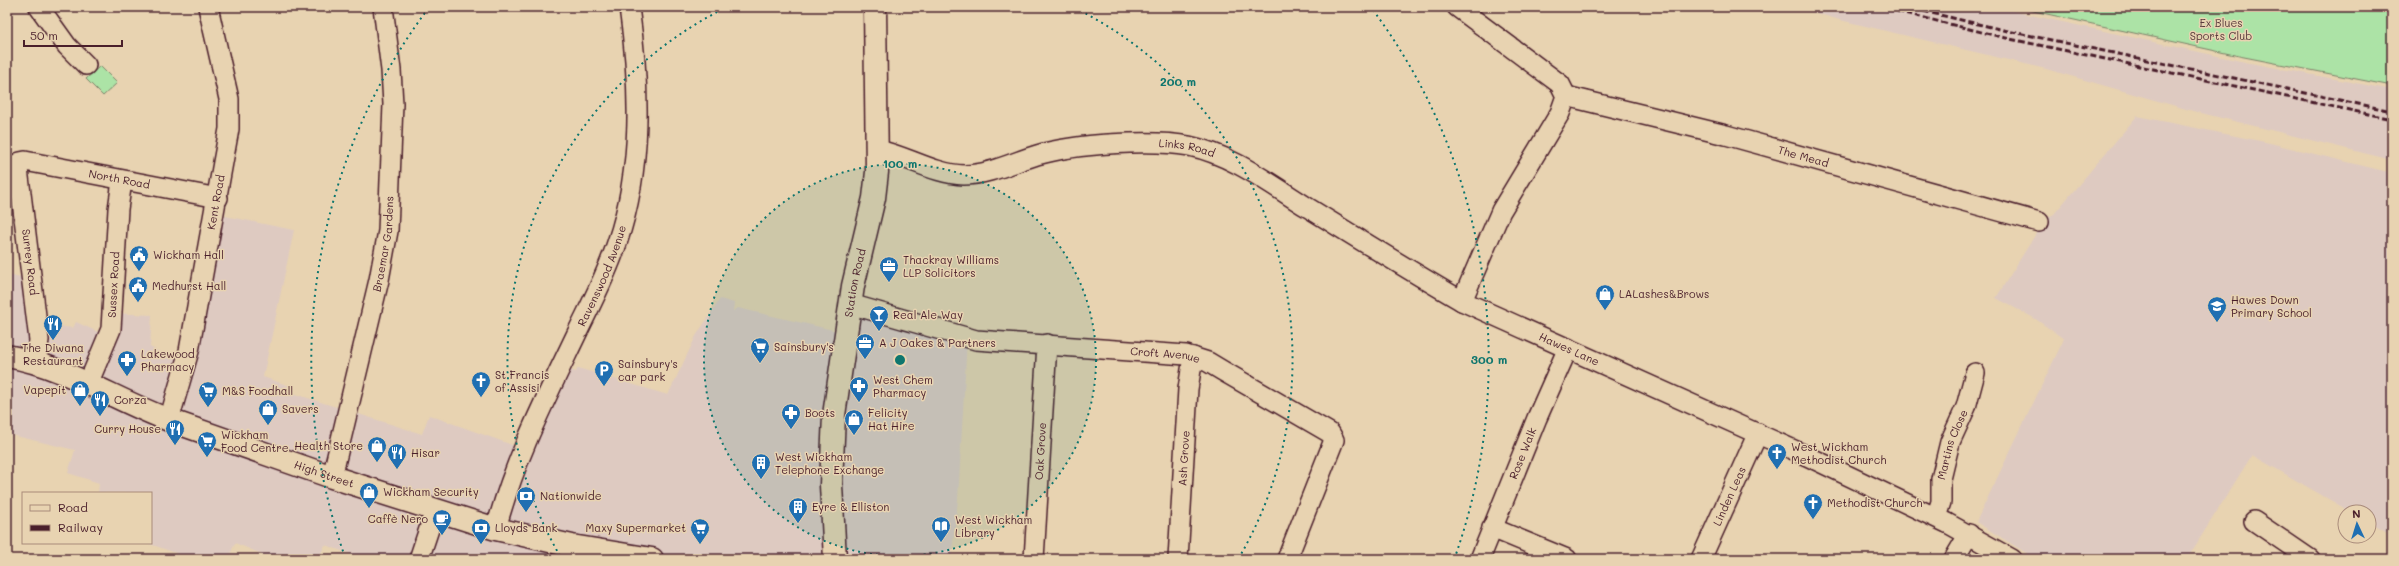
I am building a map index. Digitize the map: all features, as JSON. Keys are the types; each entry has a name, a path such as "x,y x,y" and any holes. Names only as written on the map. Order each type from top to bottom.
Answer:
{"main road":[{"name":"Station Road","path":"834,559 831,485 833,432 850,304 874,198 878,150 875,7"},
{"name":"High Street","path":"7,356 36,361 139,409 332,477 435,511 496,529 558,544 627,557 652,559"}],"street":[{"path":"39,7 58,35 86,65"},
{"name":"Kent Road","path":"169,420 189,352 218,198 229,129 230,109 208,7"},
{"name":"Braemar Gardens","path":"332,477 380,280 388,231 392,99 383,7"},
{"name":"Ravenswood Avenue","path":"496,529 523,449 603,281 624,223 634,174 637,139 635,67 629,7"},
{"path":"1457,7 1560,84 1566,96 1560,112 1498,217 1462,301"},
{"name":"The Mead","path":"1566,96 1726,135 2039,222"},
{"name":"Links Road","path":"878,150 944,171 963,175 978,173 1037,155 1070,148 1163,144 1199,149 1247,169 1392,260 1462,301"},
{"name":"North Road","path":"20,162 25,161 122,181 218,198"},
{"name":"Surrey Road","path":"20,162 18,169 40,340 36,361"},
{"name":"Sussex Road","path":"88,384 111,329 118,209 122,181"},
{"name":"Hawes Lane","path":"1462,301 1758,434 1936,517 2012,559"},
{"name":"Croft Avenue","path":"850,304 968,339 1047,344 1193,357 1223,370 1333,436 1334,444 1287,559"},
{"name":"Oak Grove","path":"1034,559 1047,344"},
{"name":"Rose Walk","path":"1480,559 1537,418 1568,348"},
{"name":"Ash Grove","path":"1178,559 1188,389 1193,357"},
{"name":"Martins Close","path":"1936,517 1941,502 1940,480 1950,442 1966,407 1975,372"},
{"name":"Linden Leas","path":"1701,559 1758,434"},
{"path":"419,559 435,511"},
{"path":"2254,521 2310,559"},
{"path":"1492,528 1567,559"},
{"path":"1954,559 1969,534"}],"shaded area":[{"path":"1795,7 1994,7 2245,62 2392,90 2392,160 2193,111 2046,69 1840,20"},
{"name":"Hawes Down Primary School","path":"2137,116 2270,143 2392,173 2392,536 2377,527 2377,504 2337,504 2252,455 2187,559 2036,559 1976,522 2064,339 2034,318 1996,298 2037,232 2039,222 2054,214"},
{"path":"215,214 294,230 263,377 293,387 292,393 422,434 429,415 523,449 561,367 576,372 578,368 668,395 696,336 720,299 734,303 733,311 738,308 846,333 850,304 967,339 958,500 951,559 365,559 325,545 318,559 274,559 235,543 228,559 193,559 150,544 152,544 152,492 98,492 99,483 68,473 75,450 7,434 7,276 32,277 45,321 65,327 73,328 76,322 109,337 112,313 152,315 150,347 161,353 187,360"}],"green space":[{"name":"Ex Blues Sports Club","path":"2015,7 2392,7 2392,86 2239,56"},
{"path":"100,66 117,83 103,96 86,79"}],"railway":[{"path":"1880,7 2010,39 2392,119"},
{"path":"1906,7 2008,31 2392,111"}],"place":[{"name":"Wickham Hall","path":"139,272"},
{"name":"Thackray Williams LLP Solicitors","path":"889,283"},
{"name":"Medhurst Hall","path":"138,303"},
{"name":"LALashes&Brows","path":"1605,311"},
{"name":"Hawes Down Primary School","path":"2217,323"},
{"name":"Real Ale Way","path":"879,332"},
{"name":"The Diwana Restaurant","path":"53,341"},
{"name":"A J Oakes & Partners","path":"865,360"},
{"name":"Sainsbury's","path":"760,364"},
{"name":"Lakewood Pharmacy","path":"127,377"},
{"name":"Sainsbury's car park","path":"604,387"},
{"name":"St Francis of Assisi","path":"481,398"},
{"name":"West Chem Pharmacy","path":"859,403"},
{"name":"Vapepit","path":"80,407"},
{"name":"M&S Foodhall","path":"208,408"},
{"name":"Corza","path":"100,417"},
{"name":"Savers","path":"268,426"},
{"name":"Boots","path":"791,430"},
{"name":"Felicity Hat Hire","path":"854,436"},
{"name":"Curry House","path":"175,446"},
{"name":"Wickham Food Centre","path":"207,458"},
{"name":"Health Store","path":"377,463"},
{"name":"Hisar","path":"397,470"},
{"name":"West Wickham Methodist Church","path":"1777,470"},
{"name":"West Wickham Telephone Exchange","path":"761,480"},
{"name":"Wickham Security","path":"369,509"},
{"name":"Nationwide","path":"526,513"},
{"name":"Methodist Church","path":"1813,520"},
{"name":"Eyre & Elliston","path":"798,524"},
{"name":"Caffè Nero","path":"442,536"},
{"name":"West Wickham Library","path":"941,543"},
{"name":"Lloyds Bank","path":"481,545"},
{"name":"Maxy Supermarket","path":"700,545"}]}
